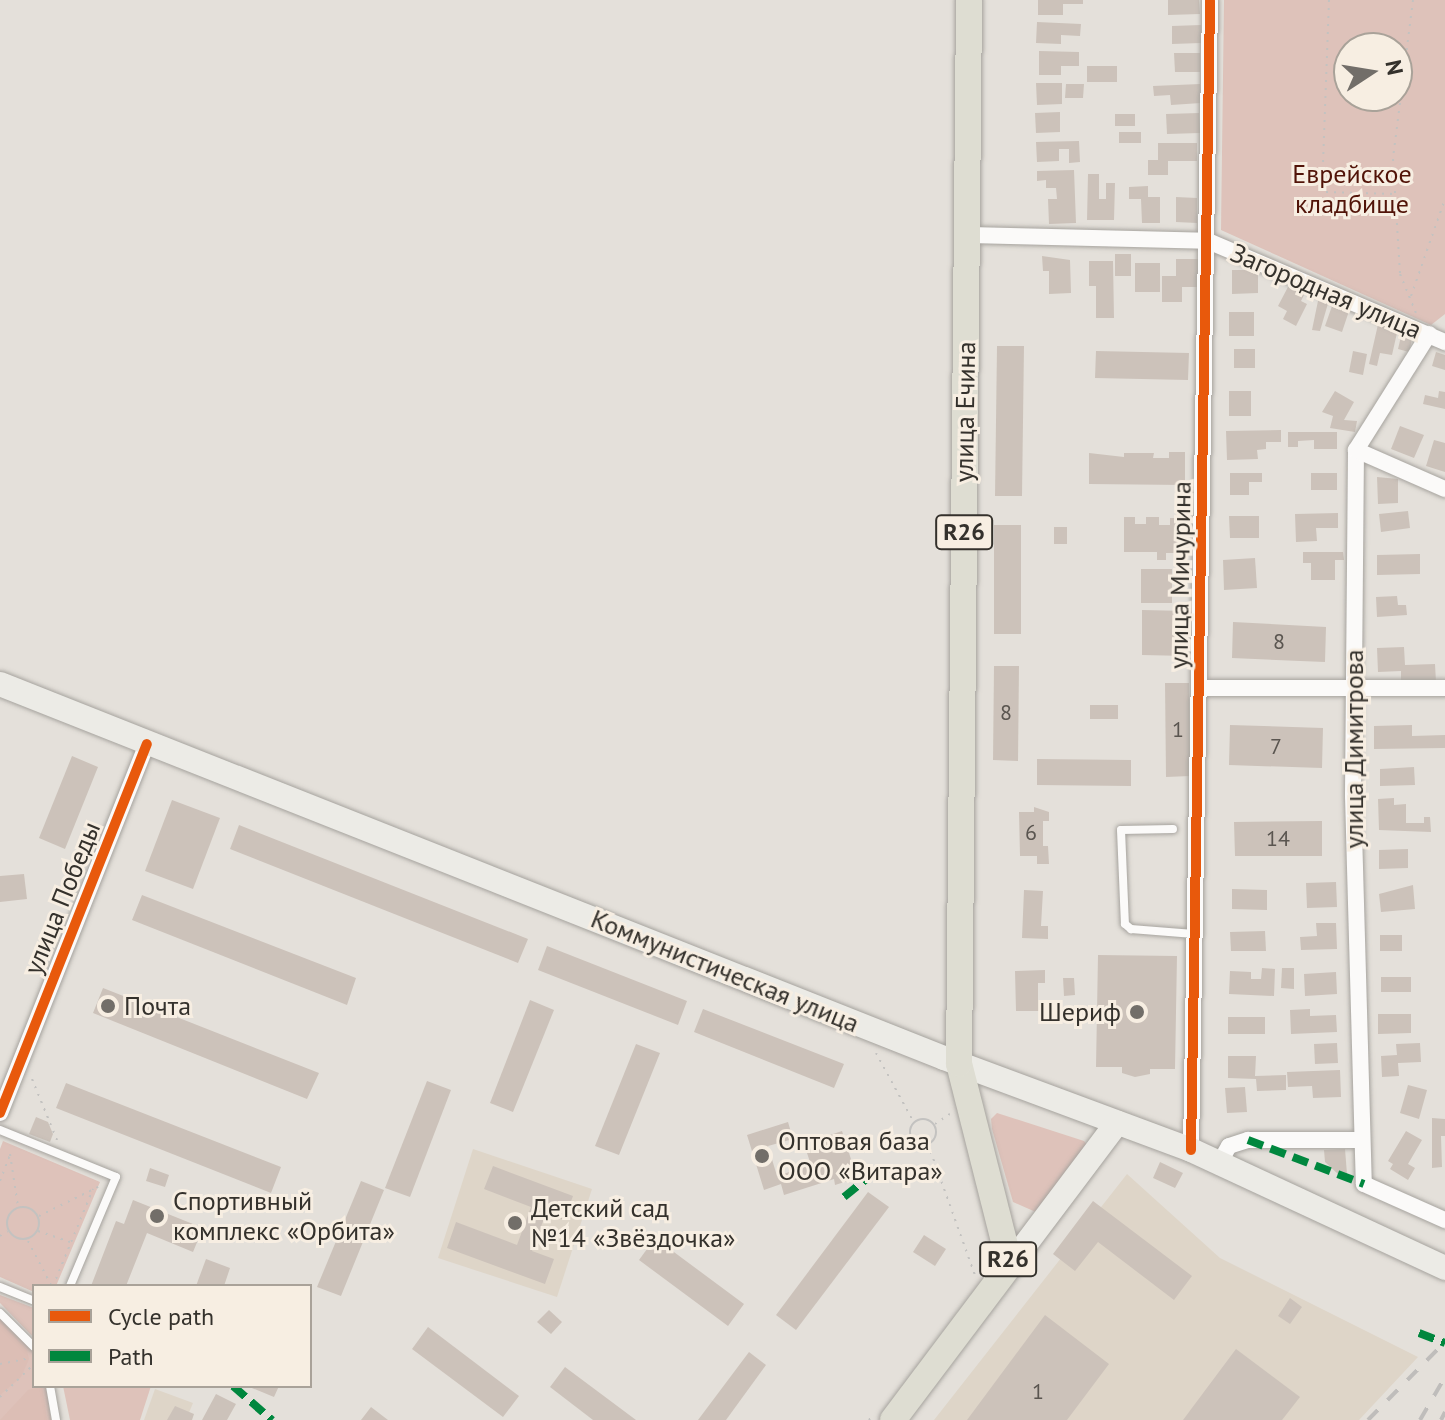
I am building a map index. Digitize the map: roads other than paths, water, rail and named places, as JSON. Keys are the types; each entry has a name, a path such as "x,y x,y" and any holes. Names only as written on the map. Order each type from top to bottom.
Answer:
{"main road":[{"name":"улица Ечина","path":"959,1064 969,0"},
{"name":"Коммунистическая улица","path":"0,684 959,1064 1191,1150 1445,1268"},
{"name":"R26","path":"893,1420 1010,1265 959,1064"},
{"path":"1010,1265 1117,1123"}],"street":[{"name":"улица Мичурина","path":"1191,1150 1210,0"},
{"name":"Загородная улица","path":"967,235 1208,241 1445,342"},
{"path":"1427,333 1356,450 1445,489"},
{"name":"улица Димитрова","path":"1356,450 1354,687 1364,1184 1445,1220"},
{"path":"1200,688 1445,688"},
{"name":"улица Победы","path":"0,1113 147,744"},
{"path":"1220,1162 1229,1146 1248,1140 1361,1140"}],"lane":[{"path":"1173,829 1121,830 1125,924 1131,929 1195,935"},
{"path":"0,1130 116,1177 71,1284"},
{"path":"0,1287 32,1300"},
{"path":"0,1313 32,1345"},
{"path":"50,1388 56,1420"}],"railway":[{"path":"1368,1420 1445,1342"},
{"path":"1420,1420 1445,1377"},
{"path":"1441,1420 1445,1412"}],"place":[{"name":"Почта","path":"108,1006"},
{"name":"Шериф","path":"1137,1012"},
{"name":"Оптовая база ООО «Витара»","path":"762,1156"},
{"name":"Спортивный комплекс «Орбита»","path":"157,1216"},
{"name":"Детский сад №14 «Звёздочка»","path":"515,1223"}],"park label":[{"name":"Еврейское кладбище","path":"1352,189"}]}
